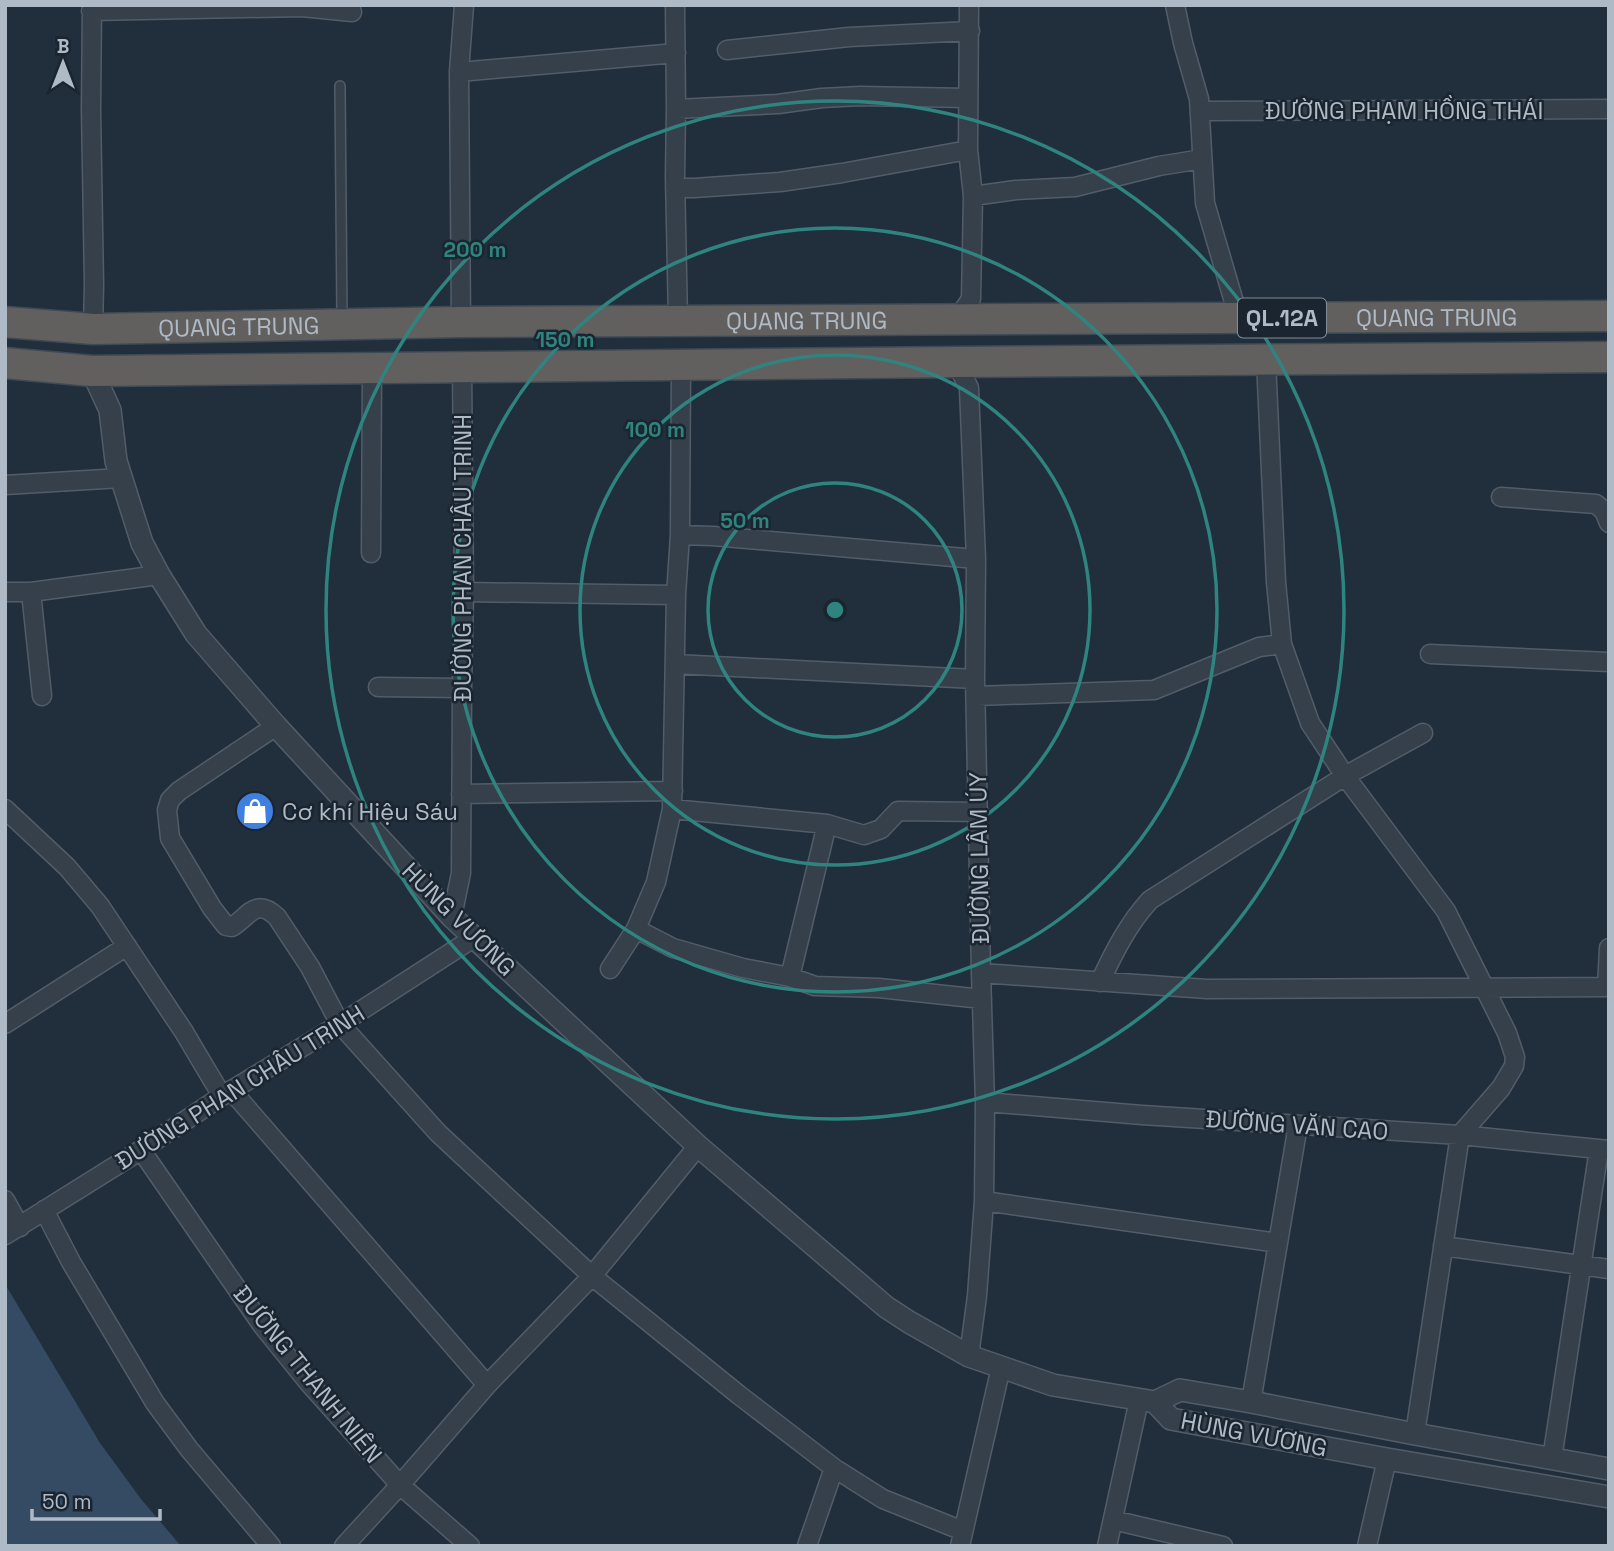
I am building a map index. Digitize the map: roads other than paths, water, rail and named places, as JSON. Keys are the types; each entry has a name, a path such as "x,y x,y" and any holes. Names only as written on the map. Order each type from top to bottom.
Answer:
{"highway":[{"name":"QUANG TRUNG","path":"5,322 93,329 461,322 1609,316"},
{"path":"956,321 956,362"},
{"path":"461,322 462,367"},
{"path":"92,370 93,329"},
{"name":"QUANG TRUNG","path":"5,363 92,370 1609,358"}],"street":[{"path":"461,322 459,72 464,5"},
{"path":"675,5 678,321"},
{"path":"956,321 971,299 973,195 968,150 969,5"},
{"path":"1175,5 1199,99 1205,202 1240,319"},
{"path":"93,329 91,8 302,7 352,12"},
{"path":"727,50 849,37 970,31"},
{"path":"459,72 676,53"},
{"path":"676,109 778,104 860,96 968,98"},
{"name":"ĐƯỜNG PHẠM HỒNG THÁI","path":"1200,111 1609,109"},
{"path":"675,188 780,182 968,150"},
{"path":"973,195 1075,187 1159,166 1202,159"},
{"path":"1266,360 1276,582 1282,645 1310,723 1345,776 1446,911 1515,1057 1514,1066 1501,1088 1460,1135 1409,1463"},
{"name":"ĐƯỜNG LÂM ÚY","path":"956,362 969,388 976,559 975,687 985,1102 984,1201 977,1296 969,1356"},
{"path":"610,969 636,929 656,882 672,800 676,595 680,535 681,364"},
{"name":"ĐƯỜNG PHAN CHÂU TRINH","path":"452,917 461,873 464,592 462,367"},
{"path":"371,553 372,368"},
{"name":"HÙNG VƯƠNG","path":"92,370 110,410 116,461 142,543 197,634 276,726 452,917 698,1146 886,1307 969,1356 1053,1385 1147,1401 1171,1419 1609,1497"},
{"path":"5,485 121,478"},
{"path":"1501,497 1596,504 1604,511 1609,523"},
{"path":"680,535 976,559"},
{"path":"5,592 31,592 159,575"},
{"path":"31,592 42,696"},
{"path":"464,592 676,595"},
{"path":"675,664 975,687 1154,690 1259,647 1282,645"},
{"path":"1430,654 1609,662"},
{"path":"378,687 462,688"},
{"path":"276,726 179,791 170,800 167,810 170,838 186,867 226,926 236,926 253,909 258,908 266,908 277,917 310,968 340,1024 438,1133 592,1276 834,1468 883,1499 961,1538 1001,1367"},
{"path":"1100,982 1124,934 1150,900 1345,776 1423,733"},
{"path":"461,794 672,800 827,824 864,835 881,829 898,811 979,812"},
{"path":"5,809 67,867 100,906 227,1093 487,1385"},
{"path":"790,977 827,824"},
{"path":"636,929 673,948 743,968 790,977 815,986 879,988 982,999"},
{"name":"ĐƯỜNG PHAN CHÂU TRINH","path":"13,1231 475,937"},
{"path":"5,1024 127,946"},
{"path":"981,973 1206,989 1608,987 1609,948"},
{"name":"ĐƯỜNG VĂN CAO","path":"985,1102 1460,1135 1604,1149"},
{"path":"1251,1402 1298,1125"},
{"path":"344,1546 487,1385 592,1276 698,1146"},
{"path":"1552,1459 1581,1265 1604,1149"},
{"name":"ĐƯỜNG THANH NIÊN","path":"141,1150 262,1325 308,1382 400,1485 470,1546"},
{"path":"5,1200 13,1231"},
{"path":"984,1201 1278,1242"},
{"path":"44,1210 71,1262 155,1403 189,1449 271,1546"},
{"path":"1443,1246 1609,1269"},
{"name":"HÙNG VƯƠNG","path":"1147,1401 1180,1390 1609,1469"},
{"path":"1107,1546 1147,1401"},
{"path":"1367,1546 1387,1459"},
{"path":"807,1546 834,1468"},
{"path":"1113,1520 1223,1546"}],"lane":[{"path":"340,86 342,324"}],"water":[{"path":"5,1284 100,1443 141,1499 181,1546 5,1546"}],"place":[{"name":"Cơ khí Hiệu Sáu","path":"255,811"}]}
